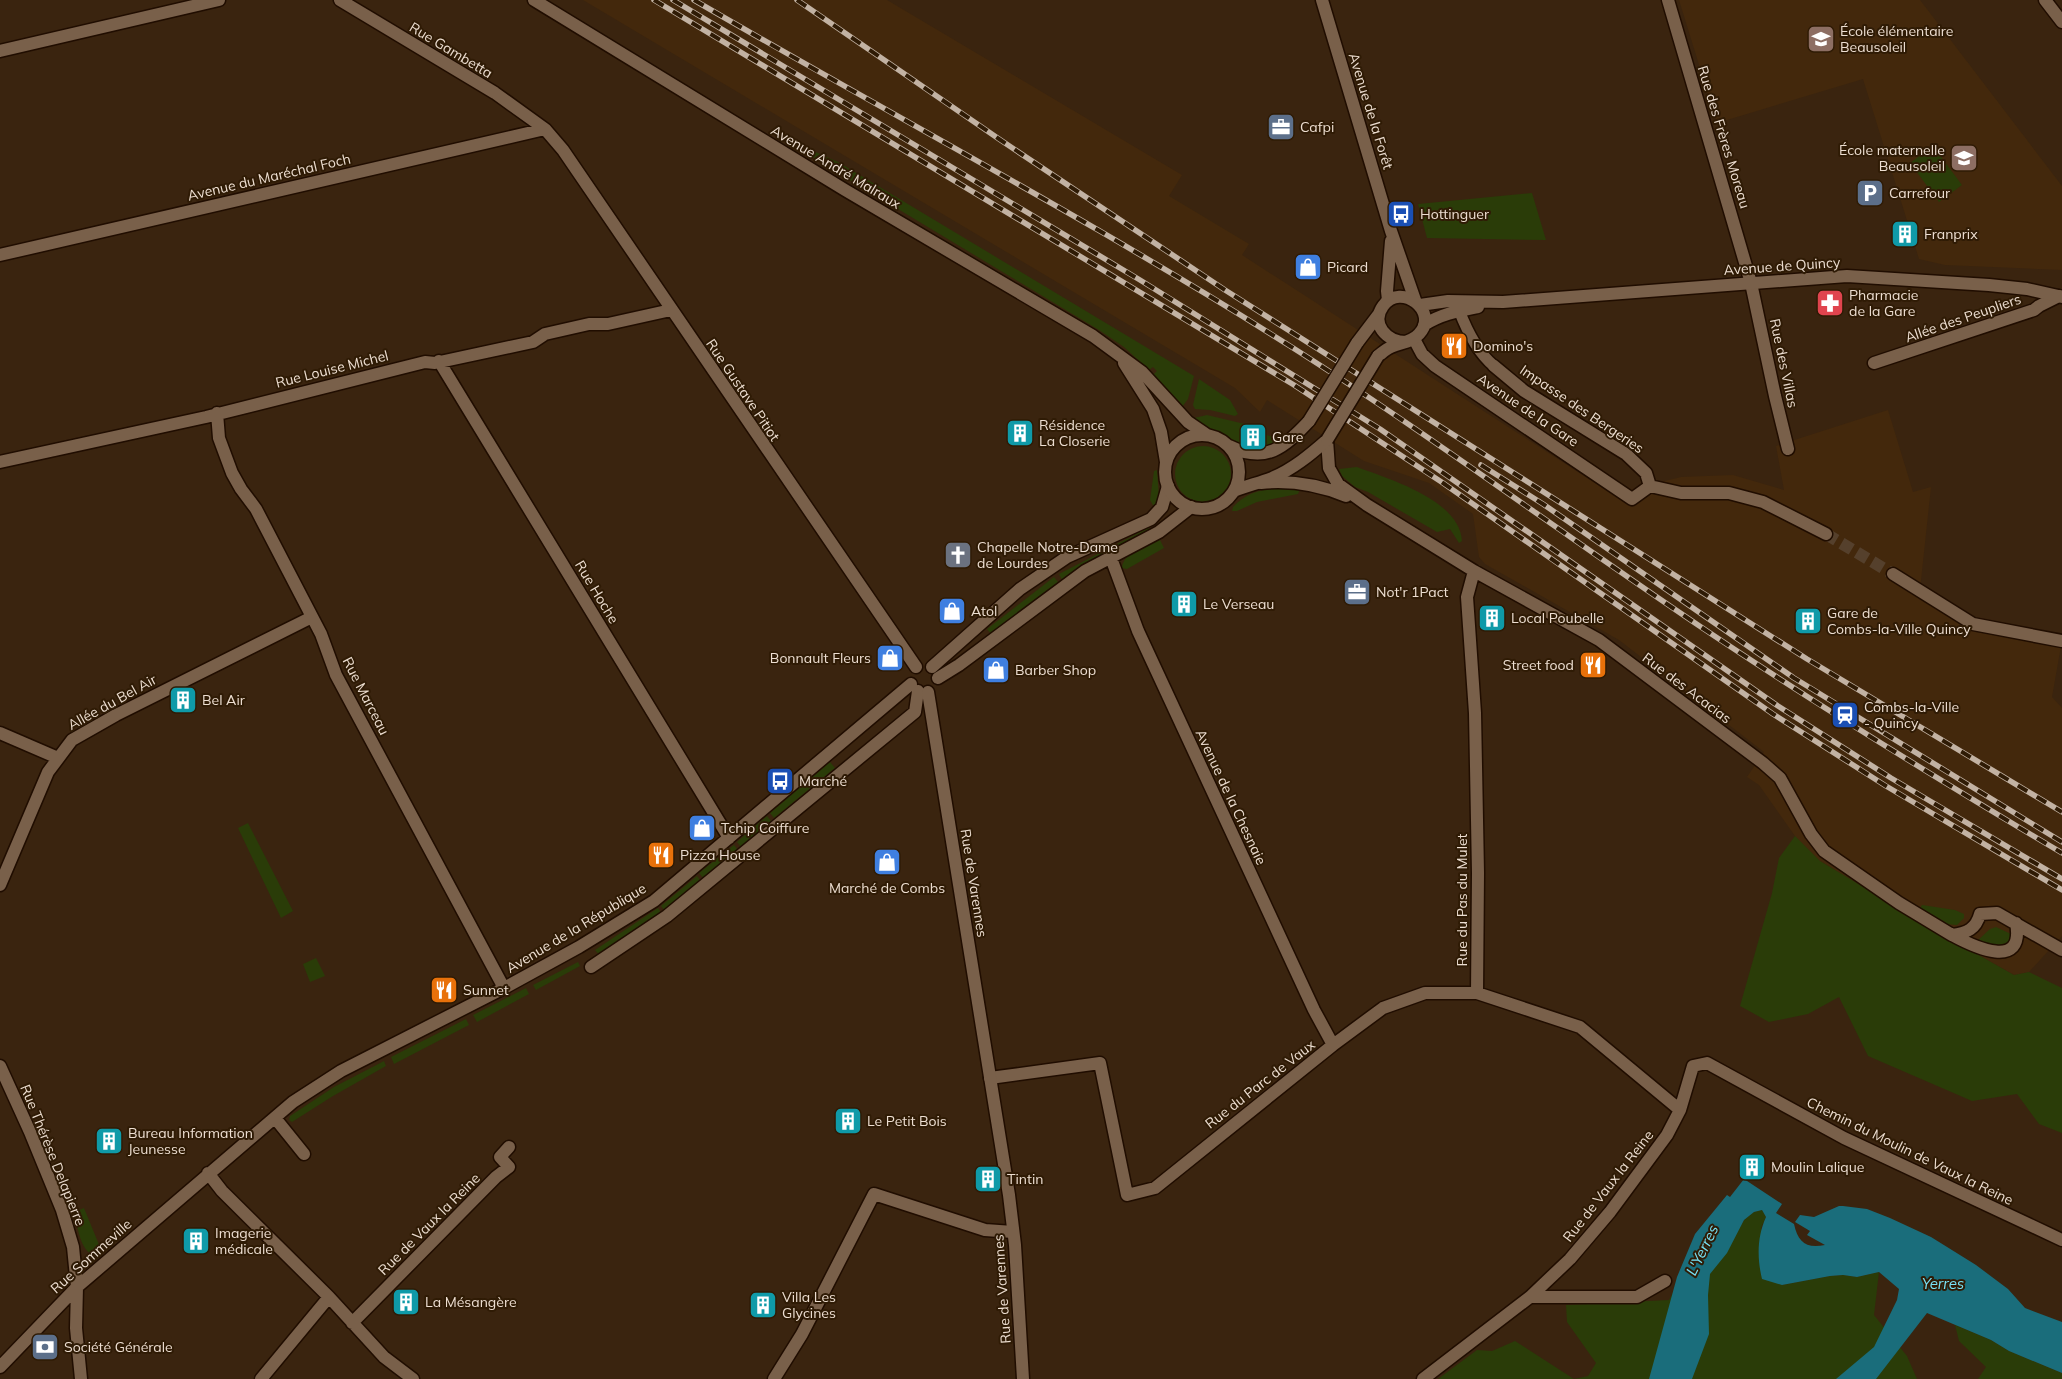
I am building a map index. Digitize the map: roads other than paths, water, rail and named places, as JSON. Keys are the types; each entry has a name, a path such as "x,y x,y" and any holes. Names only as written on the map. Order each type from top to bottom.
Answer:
{"street":[{"path":"0,51 219,0"},
{"name":"Rue Gambetta","path":"340,0 495,93 545,129"},
{"name":"Avenue André Malraux","path":"534,0 862,201 1093,336 1142,372 1188,422 1207,435"},
{"name":"Avenue de la Forêt","path":"1322,0 1391,231 1417,302"},
{"name":"Rue des Frères Moreau","path":"1668,0 1751,282"},
{"path":"2045,0 2062,22"},
{"name":"Avenue du Maréchal Foch","path":"0,255 545,129"},
{"name":"Rue Gustave Pitiot","path":"545,129 563,150 916,667"},
{"name":"Avenue de la Forêt","path":"1388,300 1391,231"},
{"name":"Avenue de Quincy","path":"1417,302 1503,302 1838,276 1891,278 2027,290 2061,296"},
{"name":"Rue des Villas","path":"1751,282 1774,396 1788,449"},
{"path":"1166,462 1171,452 1182,441 1196,435 1207,435 1219,439 1243,453 1265,454 1285,445 1309,421 1357,343 1379,314 1384,304 1388,300 1401,296 1417,302 1423,311 1424,325 1422,331 1410,340 1390,347 1378,356 1327,440 1292,468 1272,478 1234,491"},
{"name":"Allée des Peupliers","path":"1874,363 2034,310 2061,296"},
{"name":"Avenue de Quincy","path":"1424,325 1436,317 1459,310 1503,302"},
{"name":"Rue Louise Michel","path":"0,462 216,413 425,362 439,362 533,342 545,334 589,324 608,324 671,310"},
{"name":"Impasse des Bergeries","path":"1459,310 1467,332 1494,366 1524,391 1626,454 1646,473 1650,486"},
{"path":"1379,314 1378,321 1384,335 1398,342 1410,340"},
{"name":"Avenue de la Gare","path":"1410,340 1435,366 1632,499 1650,486"},
{"path":"1122,359 1153,409 1161,432 1168,486 1174,496 1182,503 1204,509 1216,506 1226,500 1234,491 1238,480 1239,468 1236,456 1229,446"},
{"name":"Rue Hoche","path":"439,362 729,838"},
{"name":"Rue Marceau","path":"216,413 219,438 232,473 256,509 321,634 336,674 504,988"},
{"name":"Rue des Acacias","path":"1327,440 1328,460 1332,477 1338,484 1367,505 1474,571 1599,640 1763,763 1780,778 1811,834 1824,851 1899,903 1972,946 1992,952 2005,952 2014,946 2018,933 2016,923"},
{"name":"Rue des Acacias","path":"1251,485 1274,482 1307,484 1332,490 1367,505"},
{"path":"932,667 1020,589 1067,557 1151,519 1162,507 1168,486"},
{"path":"1650,486 1681,493 1729,493 1762,502 1826,534"},
{"path":"938,678 959,665 1085,572 1159,532 1191,507"},
{"name":"Avenue de la Chesnaie","path":"1111,558 1146,649 1314,1010 1333,1045"},
{"name":"Rue du Pas du Mulet","path":"1474,571 1467,597 1476,713 1477,993"},
{"path":"1894,574 1973,624 2062,641"},
{"name":"Allée du Bel Air","path":"0,885 48,772 72,740 116,715 286,629 312,618"},
{"path":"591,967 666,916 915,712 919,689 911,675 916,667 924,665 932,667 938,678 936,687 919,689"},
{"name":"Avenue de la République","path":"208,1172 293,1102 341,1071 504,988 654,901 729,838 919,689"},
{"name":"Rue de Varennes","path":"919,689 990,1078 1013,1232 1022,1379"},
{"path":"0,733 58,758"},
{"path":"1952,935 1966,933 1977,924 1980,914 1997,913 2062,950"},
{"name":"Rue du Parc de Vaux","path":"990,1078 1100,1063 1128,1195 1155,1188 1333,1045 1383,1008 1425,993 1477,993"},
{"path":"1477,993 1580,1027 1680,1110"},
{"name":"Chemin du Moulin de Vaux la Reine","path":"1693,1066 1707,1063 1844,1138 2062,1240"},
{"name":"Rue Thérèse Delapierre","path":"0,1066 62,1210 74,1247 77,1287 76,1328 81,1379"},
{"name":"Rue de Vaux la Reine","path":"1423,1379 1530,1297 1570,1259 1610,1212 1668,1135 1680,1110 1693,1066"},
{"path":"275,1118 304,1154"},
{"name":"Rue de Vaux la Reine","path":"352,1324 509,1166 500,1156 510,1147"},
{"path":"208,1172 222,1191 329,1297 384,1357 413,1379"},
{"name":"Rue Sommeville","path":"0,1367 77,1287 208,1172"},
{"path":"774,1379 802,1334 874,1194 985,1230 1013,1232"},
{"path":"1530,1297 1637,1297 1665,1281"},
{"path":"261,1379 329,1297"}],"water":[{"name":"Yerres","path":"1744,1179 1782,1204 1776,1213 1794,1224 1801,1240 1808,1245 1825,1245 1807,1235 1810,1231 1795,1222 1800,1215 1814,1217 1839,1206 1867,1209 1931,1237 1976,1265 2008,1289 2025,1308 2062,1322 2062,1373 1927,1313 1876,1379 1836,1379 1874,1347 1897,1300 1899,1289 1879,1272 1857,1277 1830,1276 1782,1285 1762,1279 1759,1248 1761,1232 1766,1217 1762,1210 1754,1212 1744,1220 1727,1253 1710,1274 1708,1295 1709,1334 1692,1379 1649,1379 1677,1277 1695,1234 1727,1195 1730,1197"}],"tunnel":[{"path":"1826,534 1893,574"}],"railway":[{"path":"654,0 1294,385 1443,483 1773,714 1886,786 2062,890"},
{"path":"673,0 1140,280 1380,429 1778,706 1891,778 2062,879"},
{"path":"694,0 1069,213 1290,346 1342,379 1743,655 1878,742 2062,853"},
{"path":"797,0 999,139 1225,290 1807,659 2062,812"},
{"path":"1481,465 1543,504 1794,678 2062,842"}],"place":[{"name":"École élémentaire Beausoleil","path":"1821,39"},
{"name":"Cafpi","path":"1281,127"},
{"name":"École maternelle Beausoleil","path":"1964,158"},
{"name":"Carrefour","path":"1870,193"},
{"name":"Hottinguer","path":"1401,214"},
{"name":"Franprix","path":"1905,234"},
{"name":"Picard","path":"1308,267"},
{"name":"Pharmacie de la Gare","path":"1830,303"},
{"name":"Domino's","path":"1454,346"},
{"name":"Résidence La Closerie","path":"1020,433"},
{"name":"Gare","path":"1253,437"},
{"name":"Chapelle Notre-Dame de Lourdes","path":"958,555"},
{"name":"Not'r 1Pact","path":"1357,592"},
{"name":"Le Verseau","path":"1184,604"},
{"name":"Atol","path":"952,611"},
{"name":"Local Poubelle","path":"1492,618"},
{"name":"Gare de Combs-la-Ville Quincy","path":"1808,621"},
{"name":"Bonnault Fleurs","path":"890,658"},
{"name":"Street food","path":"1593,665"},
{"name":"Barber Shop","path":"996,670"},
{"name":"Bel Air","path":"183,700"},
{"name":"Combs-la-Ville - Quincy","path":"1845,715"},
{"name":"Marché","path":"780,781"},
{"name":"Tchip Coiffure","path":"702,828"},
{"name":"Pizza House","path":"661,855"},
{"name":"Marché de Combs","path":"887,862"},
{"name":"Sunnet","path":"444,990"},
{"name":"Le Petit Bois","path":"848,1121"},
{"name":"Bureau Information Jeunesse","path":"109,1141"},
{"name":"Moulin Lalique","path":"1752,1167"},
{"name":"Tintin","path":"988,1179"},
{"name":"Imagerie médicale","path":"196,1241"},
{"name":"La Mésangère","path":"406,1302"},
{"name":"Villa Les Glycines","path":"763,1305"},
{"name":"Société Générale","path":"45,1347"}],"water label":[{"name":"L'Yerres","path":"1702,1250"}]}
